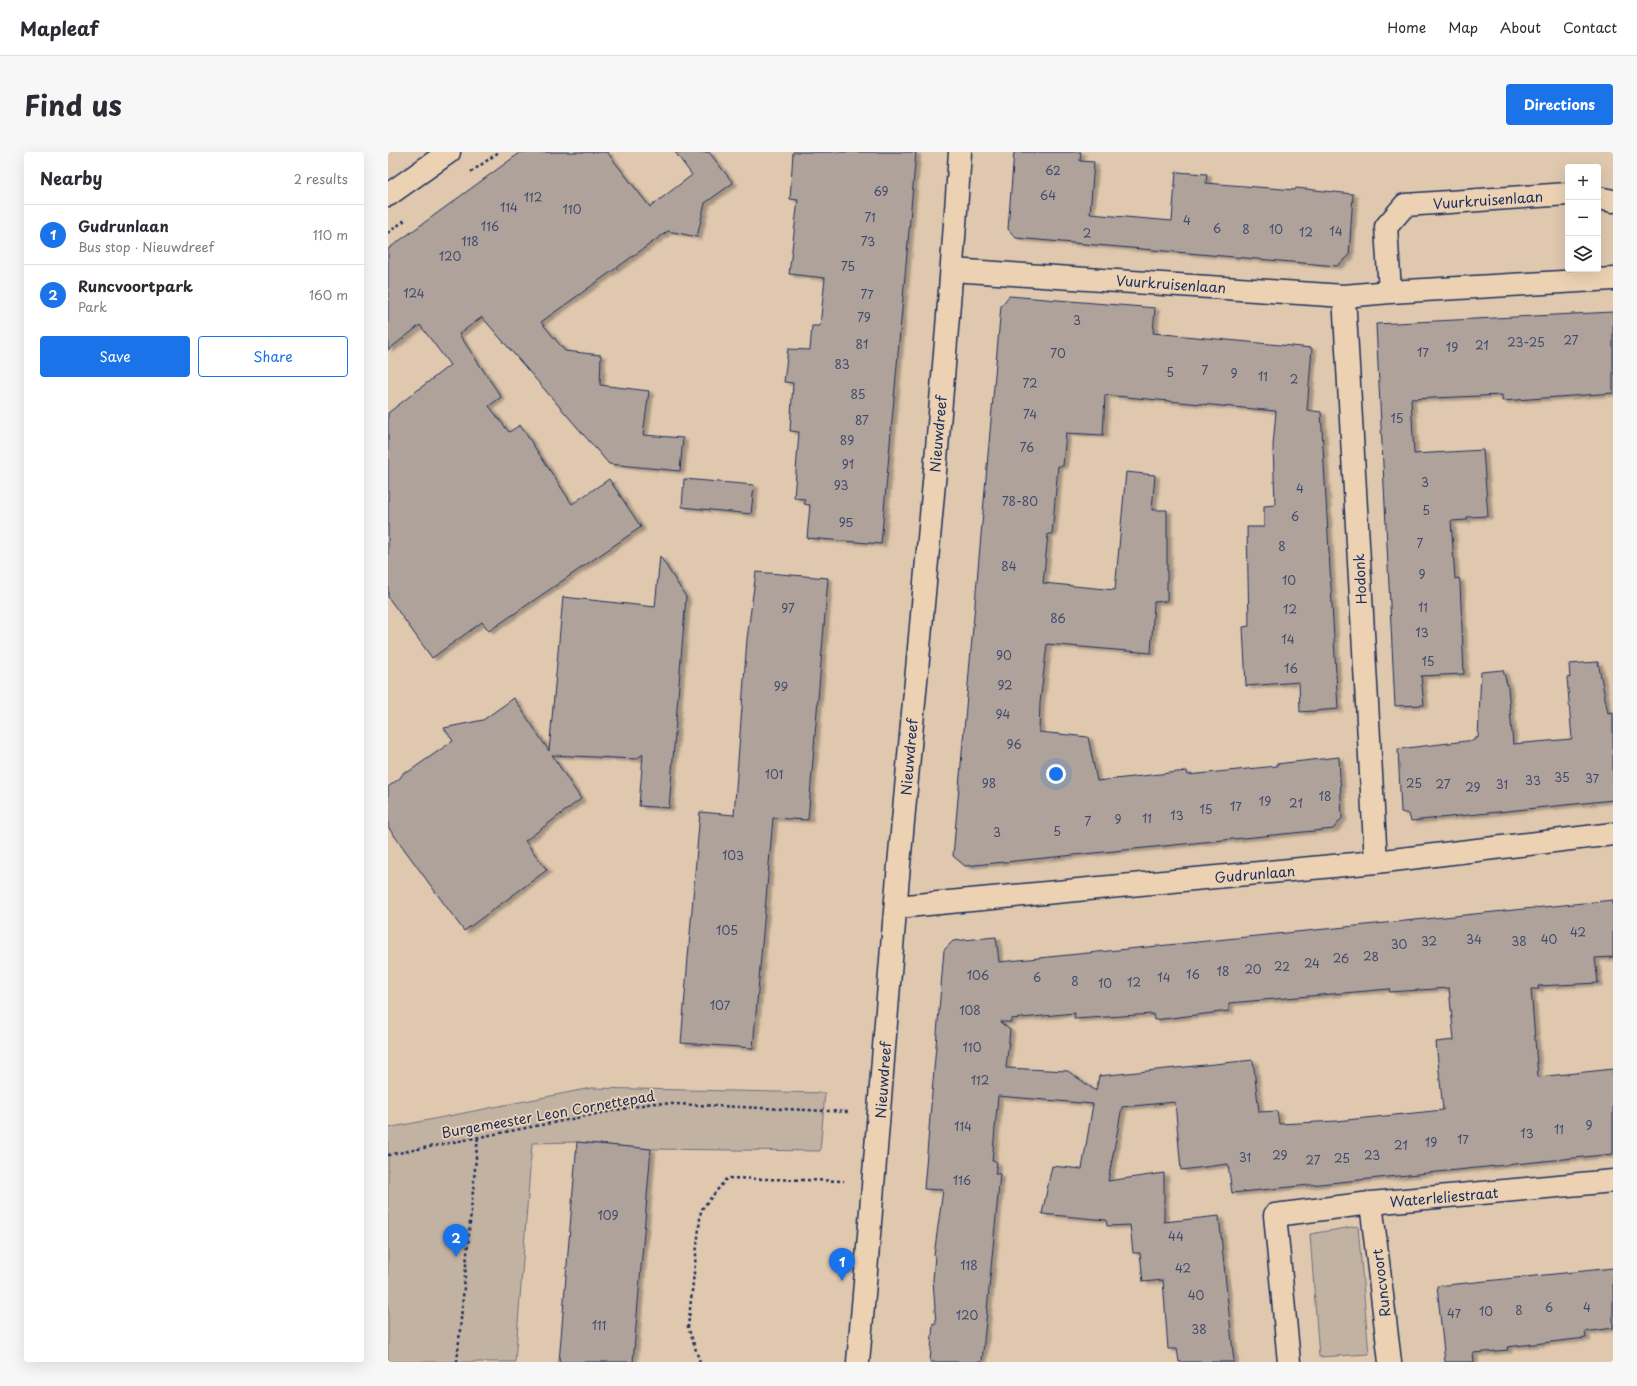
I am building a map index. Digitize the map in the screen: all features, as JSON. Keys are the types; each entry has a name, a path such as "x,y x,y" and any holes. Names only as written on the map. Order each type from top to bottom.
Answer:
{"street":[{"path":"390,188 449,152"},
{"name":"Nieuwdreef","path":"858,1362 952,270 960,152"},
{"name":"Vuurkruisenlaan","path":"1390,292 1386,227 1405,205 1565,194"},
{"path":"1601,199 1613,201"},
{"name":"Vuurkruisenlaan","path":"952,270 1344,296 1613,279"},
{"name":"Hodonk","path":"1344,296 1376,862"},
{"name":"Gudrunlaan","path":"896,908 1376,862 1613,834"},
{"name":"Waterleliestraat","path":"1289,1362 1275,1215 1371,1203 1613,1181"},
{"name":"Runcvoort","path":"1371,1203 1390,1362"}],"path":[{"path":"388,233 407,219"},
{"name":"Burgemeester Leon Cornettepad","path":"388,1155 478,1136 653,1103 880,1114"},
{"path":"457,1362 478,1136"},
{"path":"700,1362 688,1327 701,1210 727,1178 874,1182"}],"shaded area":[{"path":"591,1088 825,1093 820,1151 651,1149 577,1142 532,1143 515,1362 388,1362 388,1128"},
{"path":"1358,1226 1369,1354 1319,1357 1310,1234"}],"building":[{"path":"521,152 607,152 650,207 692,175 675,152 709,152 733,183 705,203 697,237 668,231 541,322 565,351 601,355 600,385 649,391 643,435 683,438 680,471 609,464 482,317 459,334 501,397 489,406 509,432 520,425 572,504 609,479 641,527 489,631 482,622 432,658 388,597 388,413 450,365 420,325 388,350 388,249"},
{"path":"793,152 916,152 881,544 807,538 810,505 804,504 805,499 794,498 799,432 790,431 793,383 784,382 788,349 810,350 812,326 820,326 825,278 789,274 798,200 790,199"},
{"path":"1014,152 1081,152 1080,161 1094,162 1090,214 1172,221 1176,172 1207,174 1206,183 1295,190 1296,188 1353,194 1349,256 1337,266 1016,238 1008,229"},
{"path":"1009,296 1155,308 1153,333 1312,348 1307,410 1321,412 1338,709 1300,712 1299,682 1246,686 1243,627 1249,626 1247,527 1264,527 1264,506 1275,505 1273,446 1276,411 1105,395 1103,435 1066,433 1063,466 1058,466 1052,534 1048,534 1043,583 1115,590 1126,472 1155,475 1152,510 1167,510 1167,601 1154,602 1151,653 1047,644 1040,703 1039,732 1088,737 1097,781 1187,771 1188,775 1277,766 1276,764 1339,757 1342,818 1333,829 965,866 953,856 1001,306"},
{"path":"1613,312 1613,393 1502,401 1502,395 1411,399 1414,454 1483,450 1488,516 1467,517 1467,520 1451,521 1455,579 1459,578 1460,583 1464,674 1421,676 1424,705 1395,706 1376,324"},
{"path":"684,479 754,485 751,514 682,507"},
{"path":"660,556 686,597 669,808 639,806 643,754 636,759 552,755 581,799 525,841 547,870 464,931 388,827 388,787 400,778 404,772 408,772 453,741 444,728 483,720 514,698 549,751 563,597 655,607"},
{"path":"756,572 828,578 808,820 773,818 753,1048 681,1043 700,812 734,815 747,639"},
{"path":"1598,662 1608,713 1613,712 1613,800 1411,821 1409,814 1401,812 1398,749 1475,740 1475,738 1478,738 1481,672 1503,670 1508,688 1513,744 1572,739 1567,677 1570,678 1569,664"},
{"path":"1613,900 1613,957 1595,958 1598,983 1538,986 1539,989 1531,989 1538,1077 1613,1069 1613,1154 1232,1193 1228,1164 1181,1170 1175,1102 1122,1107 1108,1181 1164,1173 1164,1222 1219,1216 1234,1362 1179,1362 1177,1349 1168,1349 1163,1280 1143,1282 1140,1253 1133,1253 1130,1225 1107,1226 1106,1220 1042,1214 1052,1166 1082,1169 1093,1104 998,1096 992,1161 997,1162 995,1174 1000,1174 982,1362 930,1362 933,1323 936,1324 933,1280 934,1255 943,1190 924,1189 944,950 953,941 996,937 999,962","holes":["1449,988 1454,1040 1436,1042 1443,1110 1337,1121 1279,1124 1277,1111 1259,1112 1253,1060 1099,1076 1096,1091 1068,1071 1006,1068 1010,1030 1000,1022 1011,1022 1011,1019 1075,1013 1074,1019 1153,1014 1154,1020 1229,1011 1229,1003 1389,989 1390,992"]},
{"path":"577,1142 651,1149 633,1362 559,1362"},
{"path":"1613,1268 1613,1328 1585,1332 1586,1338 1507,1347 1508,1350 1473,1353 1474,1362 1445,1362 1437,1286"}],"place":[{"name":"Runcvoortpark","path":"456,1257"},
{"name":"Gudrunlaan","path":"842,1281"}]}
